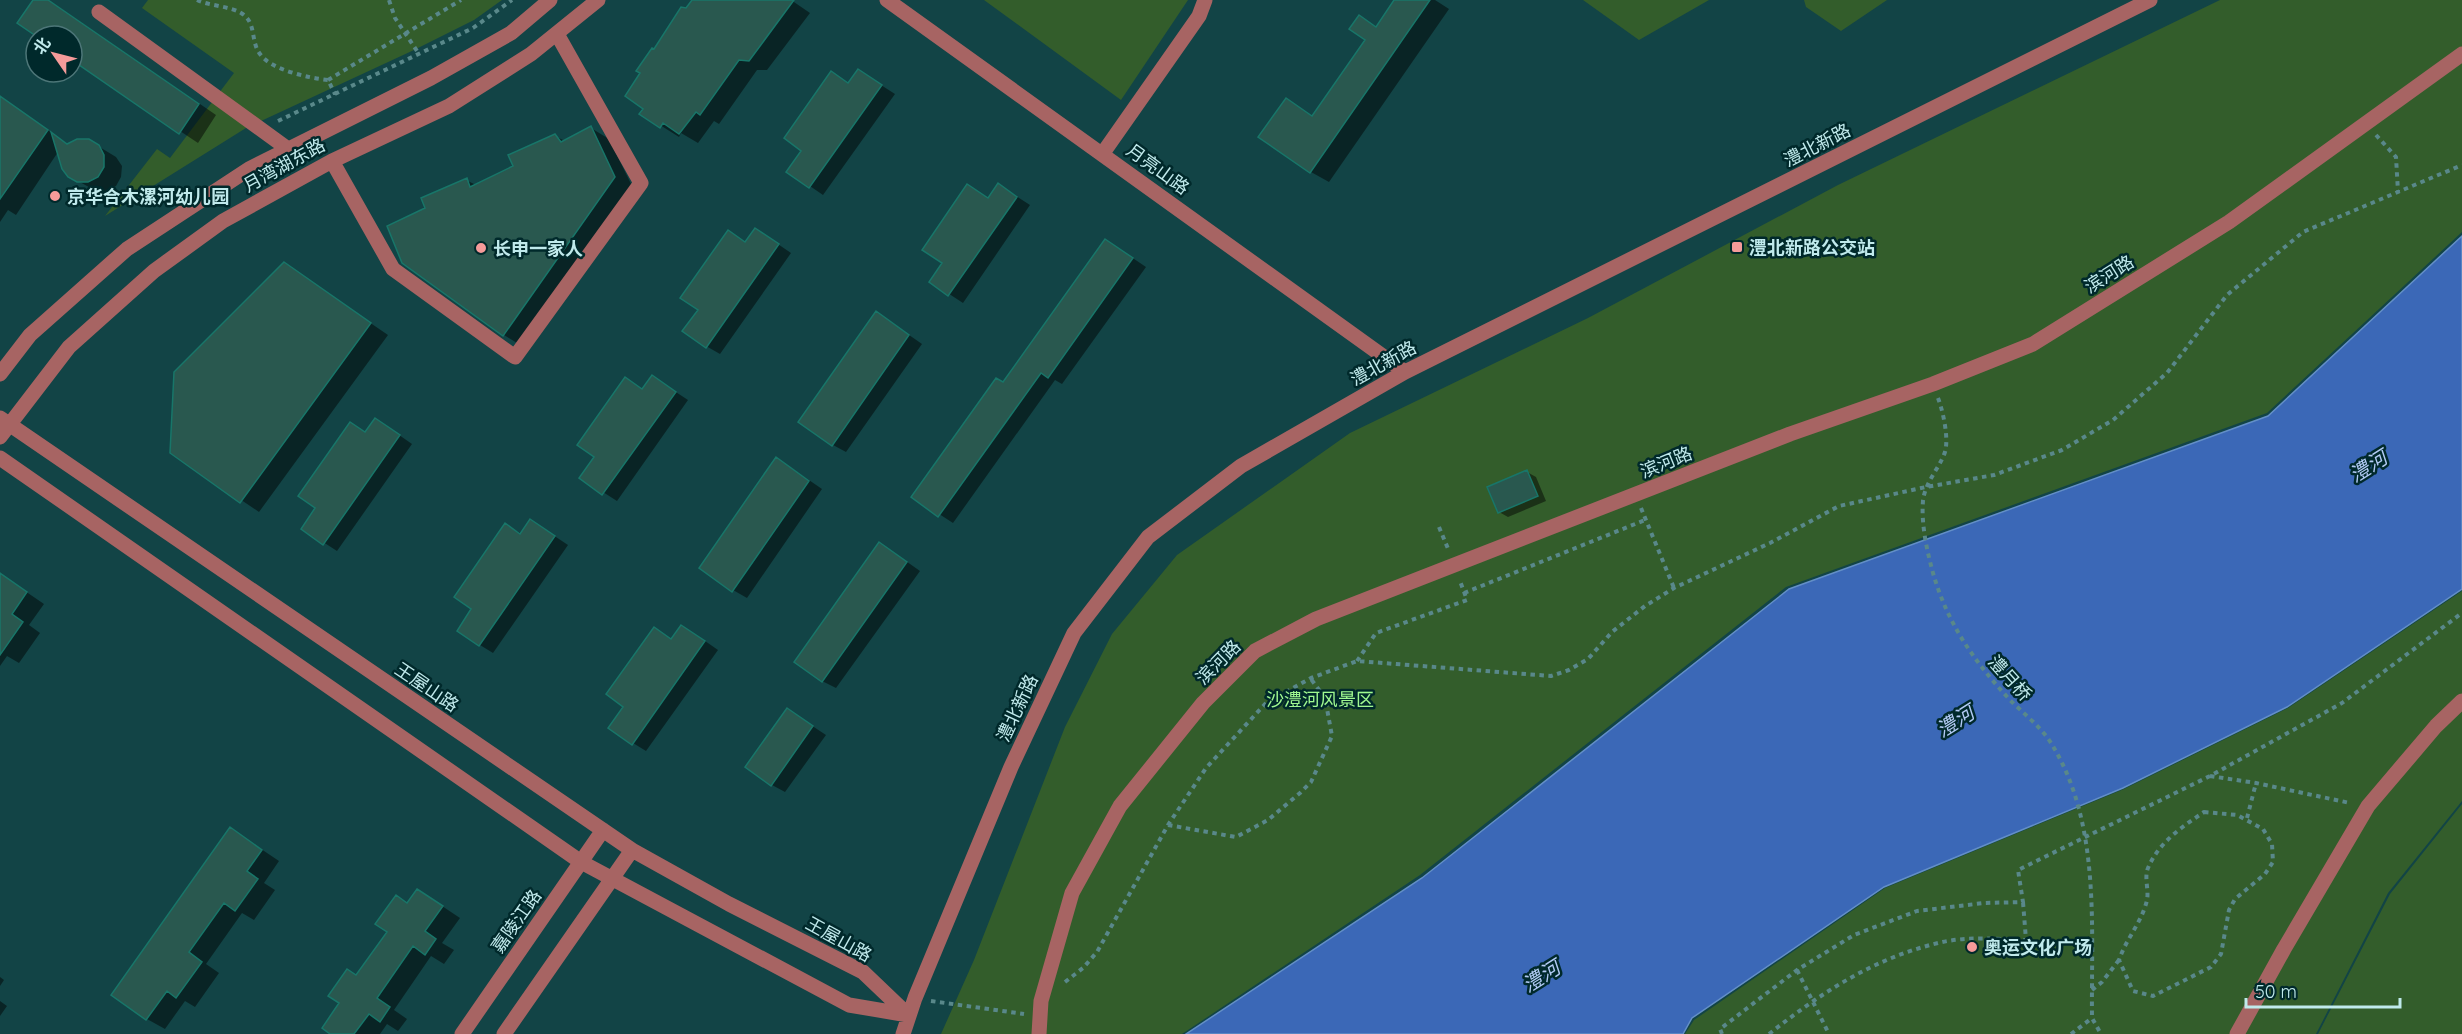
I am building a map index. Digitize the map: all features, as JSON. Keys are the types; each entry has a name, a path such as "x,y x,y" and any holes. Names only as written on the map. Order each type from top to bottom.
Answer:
{"street":[{"name":"月湾湖东路","path":"0,374 30,335 127,249 249,169 431,78 501,38 550,0"},
{"name":"月湾湖东路","path":"3,427 69,347 154,271 223,221 332,161 449,106 531,54 598,0"},
{"name":"月亮山路","path":"887,0 1405,372"},
{"path":"1103,153 1198,16 1205,0"},
{"name":"澧北新路","path":"903,1034 908,1015 1011,767 1074,633 1148,537 1241,466 1405,372 2150,0"},
{"path":"99,12 288,149"},
{"path":"332,161 393,269 515,357 641,183 557,34"},
{"name":"滨河路","path":"1040,1034 1040,1009 1072,892 1120,806 1203,704 1255,651 1316,619 1790,434 1933,384 2033,344 2229,222 2462,54"},
{"name":"王屋山路","path":"3,427 632,850 729,904 863,972 908,1015"},
{"path":"0,458 580,862 849,1005 908,1015"},
{"path":"2237,1034 2368,806 2436,726 2462,701"},
{"name":"嘉陵江路","path":"462,1034 603,830"},
{"path":"504,1034 632,850"}],"path":[{"path":"197,0 241,13 251,22 260,54 272,64 310,78 328,80 460,0"},
{"path":"389,0 395,18 419,54"},
{"path":"260,129 473,28 512,0"},
{"path":"328,80 334,94"},
{"path":"2365,123 2396,157 2397,192"},
{"path":"915,998 1040,1009 1097,952 1168,825 1206,768 1266,703 1311,678 1357,661 1551,676 1569,670 1587,658 1612,632 1645,606 1674,588 1770,543 1839,506 1994,475 2062,450 2113,420 2167,373 2227,295 2302,232 2462,165"},
{"name":"澧月桥","path":"1933,384 1944,412 1946,450 1926,487 1923,501 1925,540 1944,605 1968,651 2050,741 2069,776 2087,842 2092,1017"},
{"path":"1635,495 1674,588"},
{"path":"1464,593 1646,520"},
{"path":"1357,661 1376,633 1467,600 1439,527"},
{"path":"1769,1034 1812,1000 1864,969 1939,943 1989,939 2025,940 2018,870 2210,776 2342,703 2462,613"},
{"path":"1168,825 1236,837 1268,820 1311,782 1332,736 1324,698 1311,678"},
{"path":"2210,776 2368,806"},
{"path":"2247,818 2256,783"},
{"path":"2091,991 2102,982 2119,960 2123,947 2137,925 2147,900 2148,869 2169,836 2204,812 2237,815 2247,818 2263,829 2272,844 2273,862 2265,874 2235,899 2229,910 2221,954 2211,967 2153,996 2133,991 2119,960"},
{"path":"1722,1034 1720,1029 1797,970 1854,936 1917,911 1984,903 2023,902"},
{"path":"1797,970 1829,1034"},
{"path":"2071,1034 2092,1017 2101,1034"}],"green space":[{"path":"148,0 502,0 474,20 414,50 246,128 105,216 157,149 170,158 234,73 142,8"},
{"path":"984,0 1188,0 1121,100"},
{"path":"1583,0 1709,0 1639,40"},
{"path":"1804,0 1887,0 1841,31 1806,7"},
{"name":"沙澧河风景区","path":"2220,0 2462,0 2462,232 2267,413 1786,587 1420,875 1182,1034 941,1034 974,960 1065,727 1112,634 1177,555 1350,433 1588,318 1838,185"},
{"path":"2462,591 2462,801 2388,893 2316,1034 1685,1034 1694,1020 1885,888 2124,789 2288,708"},
{"path":"2462,804 2462,1034 2318,1034 2390,894"}],"water":[{"name":"澧河","path":"2462,236 2462,589 2287,707 2123,788 1884,887 1692,1018 1683,1034 1186,1034 1422,878 1789,589 2268,416"}],"building":[{"path":"33,0 48,0 83,24 24,24 24,28 17,23"},
{"path":"692,0 794,0 749,61 739,60 700,115 696,112 679,134 663,123 660,128 639,114 643,109 625,96 640,73 636,71 652,48 654,49 681,7 686,8"},
{"path":"1394,0 1430,0 1310,173 1258,137 1286,98 1312,116 1365,40 1349,29 1359,15 1376,27"},
{"path":"84,25 199,104 179,134 84,68"},
{"path":"858,69 882,85 809,188 786,172 801,151 784,138 831,71 848,83"},
{"path":"0,96 48,130 0,199"},
{"name":"长申一家人","path":"591,126 615,177 503,336 402,263 387,226 425,208 421,198 467,178 470,187 513,166 508,155 555,134 561,142"},
{"path":"51,132 67,144 77,139 89,139 99,145 104,155 104,167 98,177 88,182 77,182 68,177 62,169"},
{"path":"998,183 1017,197 948,296 929,282 942,263 922,250 967,184 988,198"},
{"path":"755,228 779,244 706,348 682,331 698,310 680,298 728,230 745,242"},
{"path":"1105,239 1133,258 1048,378 1041,373 938,517 911,497 996,378 1003,382"},
{"path":"284,262 371,323 240,503 170,453 174,372"},
{"path":"876,311 909,335 832,446 798,422"},
{"path":"652,375 676,392 602,495 579,478 594,457 577,445 625,377 642,389"},
{"path":"375,418 400,435 323,545 301,529 315,508 298,496 350,422 365,432"},
{"path":"776,457 809,481 732,592 699,568"},
{"path":"1527,470 1538,496 1498,513 1487,487"},
{"path":"530,519 555,536 479,646 457,631 471,609 454,597 505,523 520,534"},
{"path":"879,542 907,562 822,682 794,662"},
{"path":"0,573 27,592 12,614 23,622 0,655"},
{"path":"681,625 705,641 632,745 608,728 623,707 606,694 654,627 671,639"},
{"path":"787,708 813,726 771,786 745,767"},
{"path":"230,827 262,850 247,871 258,879 235,911 224,903 189,952 202,962 176,998 167,991 146,1020 111,995"},
{"path":"417,889 443,906 425,931 436,939 425,955 413,946 377,998 390,1007 380,1022 369,1014 354,1034 330,1034 322,1028 339,1003 328,996 347,969 356,975 387,932 375,924 396,895 407,903"}],"place":[{"name":"京华合木漯河幼儿园","path":"55,196"},
{"name":"澧北新路公交站","path":"1737,247"},
{"name":"长申一家人","path":"481,248"},
{"name":"奥运文化广场","path":"1972,947"}]}
